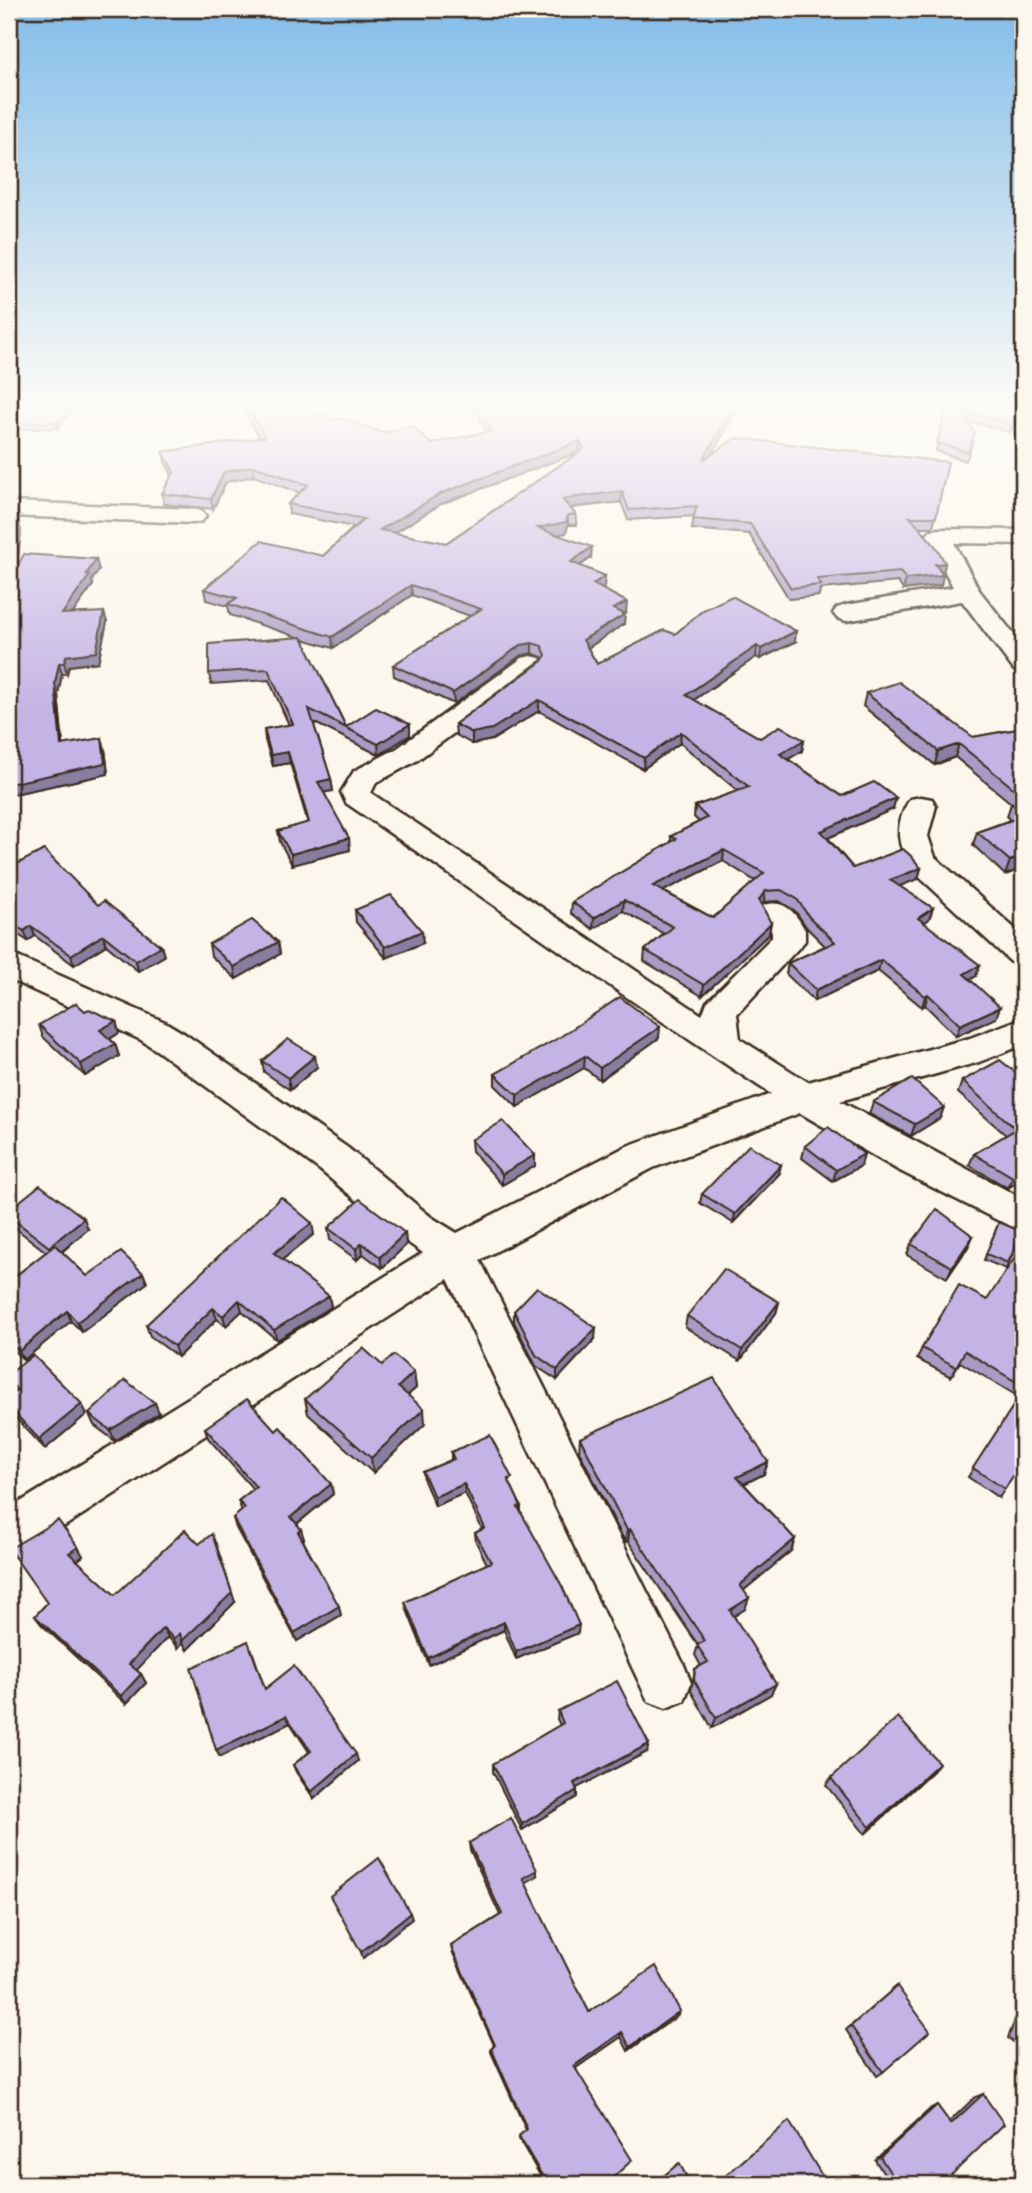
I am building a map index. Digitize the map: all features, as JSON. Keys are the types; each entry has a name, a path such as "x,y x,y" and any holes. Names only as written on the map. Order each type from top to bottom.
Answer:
{"street":[{"path":"9,509 194,516"},
{"path":"1023,537 938,536 968,592 1023,664"},
{"path":"846,613 968,592"},
{"path":"531,664 406,755 364,777 356,792 357,797 723,1046 803,1097 912,1159 1023,1217"},
{"path":"921,806 911,838 912,847 924,864 1023,954"},
{"path":"723,1046 719,1011 788,941 789,930 775,913"},
{"path":"9,965 153,1031 172,1043 334,1159 417,1228 456,1253 666,1683"},
{"path":"9,1535 456,1253 640,1157 803,1097 979,1049 1023,1031"}],"building":[{"path":"310,508 416,508 380,530 446,543 497,508 570,508 576,515 568,515 566,522 538,528 592,547 571,562 605,576 593,584 627,602 613,609 625,614 583,640 597,664 664,630 675,634 703,610 732,596 796,631 761,649 757,646 686,695 760,738 780,726 804,740 780,754 842,796 874,782 896,798 821,831 853,868 903,849 911,856 921,868 890,880 933,908 918,918 980,965 964,974 1000,1007 960,1025 928,994 925,996 881,960 816,990 788,963 835,942 809,917 797,899 781,890 765,891 759,900 771,923 704,985 645,950 673,927 624,900 594,918 572,902 676,839 671,836 707,818 695,806 749,787 681,732 644,758 539,700 492,729 472,733 455,724 542,661 546,655 542,646 532,643 521,645 453,693 393,665 481,609 411,585 332,637 228,604 237,598 204,589 261,541 323,556 364,519","holes":["724,850 764,873 713,918 653,886"]},
{"path":"696,508 938,508 936,517 910,517 937,548 945,563 935,564 943,575 906,579 900,572 817,579 821,585 791,588 750,524 693,519"},
{"path":"9,510 16,510 12,521 18,521 12,576 24,554 96,559 86,575 90,575 62,614 104,612 96,652 66,656 64,663 59,663 55,683 61,745 102,738 105,763 9,784"},
{"path":"302,637 346,727 376,708 410,724 378,744 309,709 331,779 318,782 349,838 291,854 278,831 309,822 288,752 271,755 264,729 293,724 268,669 209,673 209,644"},
{"path":"899,682 973,737 1023,728 1023,796 959,744 938,751 866,693"},
{"path":"1023,801 1023,816 1011,803"},
{"path":"1023,816 1023,856 1010,861 977,832"},
{"path":"44,850 98,905 104,901 161,946 136,961 103,935 71,955 31,926 24,931 9,922 9,868"},
{"path":"391,895 422,931 385,947 355,910"},
{"path":"252,920 278,942 234,967 209,944"},
{"path":"620,997 660,1027 600,1068 585,1056 517,1095 495,1074 560,1037"},
{"path":"76,1003 85,1011 89,1009 116,1021 100,1030 115,1044 81,1064 39,1025"},
{"path":"288,1039 315,1056 288,1078 262,1061"},
{"path":"1000,1060 1016,1073 1023,1066 1023,1170 1013,1177 974,1154 1016,1129 962,1081"},
{"path":"912,1079 944,1107 915,1124 873,1102"},
{"path":"503,1121 535,1155 502,1174 471,1140"},
{"path":"828,1127 864,1154 836,1170 805,1146"},
{"path":"749,1145 781,1165 735,1214 702,1194"},
{"path":"40,1185 84,1218 49,1247 9,1216 9,1210"},
{"path":"281,1197 312,1223 274,1253 329,1296 274,1330 239,1300 223,1316 213,1308 174,1346 146,1325"},
{"path":"360,1199 405,1233 380,1257 362,1243 356,1249 328,1228"},
{"path":"937,1209 973,1236 952,1267 911,1244"},
{"path":"999,1222 1022,1232 1008,1263 986,1254"},
{"path":"55,1245 87,1276 121,1252 143,1273 77,1322 67,1311 19,1351 9,1341 9,1281"},
{"path":"1015,1257 1023,1262 1023,1386 965,1351 956,1367 922,1348 959,1285 987,1300"},
{"path":"724,1269 779,1302 742,1350 687,1316"},
{"path":"537,1287 596,1328 557,1370 536,1355 514,1311"},
{"path":"363,1348 382,1365 394,1355 414,1372 398,1387 424,1409 371,1458 305,1399"},
{"path":"33,1355 82,1404 39,1439 9,1407 9,1397 17,1390 9,1381 9,1374"},
{"path":"714,1378 768,1462 737,1477 795,1539 740,1585 749,1598 730,1610 776,1684 716,1718 694,1680 695,1669 708,1662 697,1645 705,1641 630,1529 627,1530 580,1438"},
{"path":"125,1380 155,1403 110,1430 89,1414"},
{"path":"1023,1391 1023,1459 1005,1489 973,1468"},
{"path":"247,1399 276,1431 280,1427 331,1484 291,1517 301,1529 298,1532 339,1606 294,1633 233,1518 245,1508 238,1501 256,1487 205,1428"},
{"path":"490,1435 512,1478 508,1479 521,1506 518,1507 562,1586 579,1625 516,1652 504,1622 428,1658 405,1602 491,1562 475,1533 485,1528 464,1484 434,1497 423,1472 454,1459 451,1452"},
{"path":"58,1520 78,1547 69,1553 115,1595 185,1530 199,1544 212,1534 232,1593 182,1641 180,1633 174,1639 163,1628 129,1664 141,1674 121,1696 35,1616 47,1603 9,1549"},
{"path":"248,1641 265,1689 294,1666 356,1754 311,1792 293,1765 311,1751 286,1716 216,1750 191,1668"},
{"path":"617,1681 649,1744 574,1783 577,1790 522,1824 493,1764 563,1723 558,1711"},
{"path":"898,1717 939,1763 870,1827 831,1778"},
{"path":"511,1818 537,1870 523,1878 589,2012 656,1966 680,2011 630,2047 622,2032 574,2066 632,2160 606,2184 547,2184 519,2136 527,2129 491,2048 495,2045 451,1946 502,1914 469,1843"},
{"path":"379,1858 410,1913 361,1952 330,1896"},
{"path":"897,1986 930,2031 883,2072 851,2026"},
{"path":"1023,2015 1023,2040 1015,2034"},
{"path":"983,2094 1004,2124 942,2184 898,2184 880,2157 937,2105 951,2124"},
{"path":"789,2121 827,2184 716,2184"},
{"path":"679,2163 691,2184 654,2184"}]}
